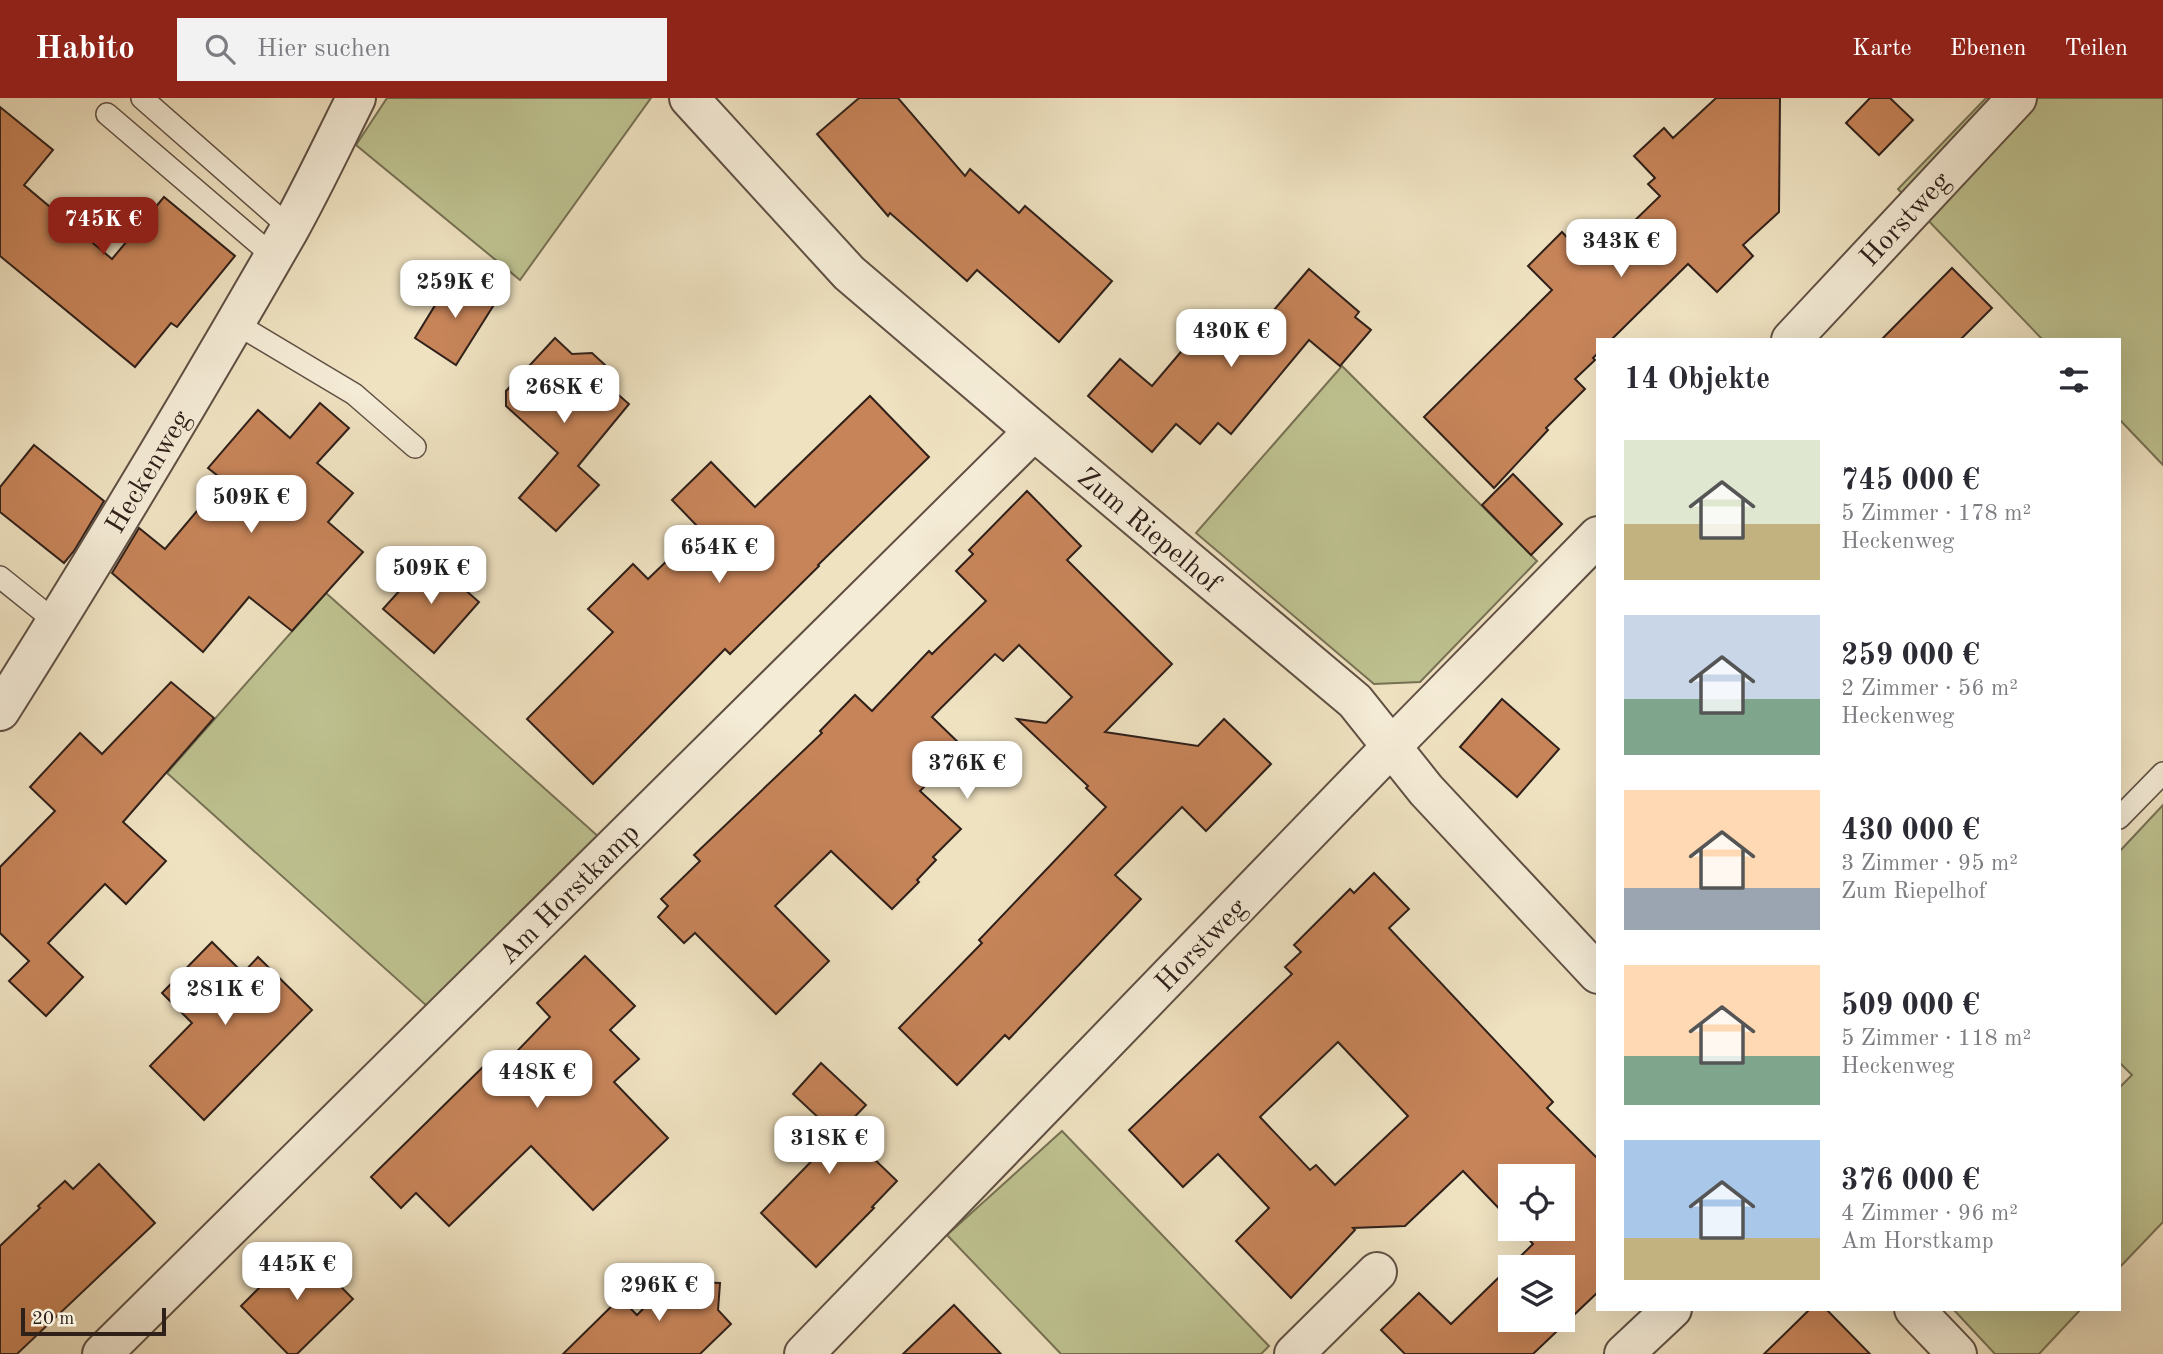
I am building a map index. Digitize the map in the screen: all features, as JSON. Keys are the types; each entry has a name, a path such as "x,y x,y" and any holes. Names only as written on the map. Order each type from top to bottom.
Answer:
{"street":[{"name":"Heckenweg","path":"0,711 236,323 356,98"},
{"name":"Zum Riepelhof","path":"689,98 849,273 1355,701 1426,790 1596,973"},
{"name":"Horstweg","path":"1793,338 2017,98"},
{"name":"Am Horstkamp","path":"102,1354 1034,431"},
{"name":"Horstweg","path":"804,1354 1596,538"},
{"path":"1294,1354 1377,1272"},
{"path":"1624,1354 1670,1311"},
{"path":"1916,1311 1957,1354"}],"lane":[{"path":"142,98 281,242"},
{"path":"107,114 281,242"},
{"path":"236,323 354,394 415,447"},
{"path":"0,577 56,622"},
{"path":"2121,816 2163,773"}],"green space":[{"path":"387,98 651,98 520,280 356,145"},
{"path":"1986,98 2163,98 2163,465 2121,421 2121,338 2041,338 1898,189"},
{"path":"1342,366 1537,561 1420,682 1374,684 1196,533"},
{"path":"326,593 600,838 428,1007 167,773"},
{"path":"2163,805 2163,1222 2121,1266 2121,1086 2132,1075 2121,1064 2121,850"},
{"path":"1062,1131 1269,1346 1261,1354 1061,1354 947,1235"},
{"path":"1955,1311 2079,1311 2039,1354 1995,1354"}],"building":[{"path":"859,98 898,98 965,176 970,169 1019,213 1025,206 1112,281 1059,342 977,270 967,281 890,213 888,216 817,134"},
{"path":"1716,98 1780,98 1779,212 1743,245 1753,256 1717,292 1688,264 1613,338 1596,338 1595,360 1575,379 1585,389 1546,428 1548,430 1494,488 1424,417 1552,290 1528,266 1562,232 1591,263 1660,196 1648,184 1655,178 1634,156 1664,128 1673,138"},
{"path":"1870,98 1890,98 1913,120 1879,155 1846,123"},
{"path":"0,107 53,150 24,185 112,259 164,197 235,256 177,327 171,323 135,367 0,256"},
{"path":"1952,268 1992,308 1962,338 1883,338"},
{"path":"1309,269 1359,312 1355,317 1371,330 1340,366 1309,340 1231,434 1218,423 1200,444 1176,424 1152,452 1088,396 1120,359 1152,386 1191,340 1208,354 1222,338 1238,352"},
{"path":"453,276 495,303 456,365 415,338"},
{"path":"555,338 572,354 592,353 605,365 606,384 629,404 578,466 599,485 556,531 519,498 558,453 506,406 506,391"},
{"path":"870,396 929,457 730,654 725,649 593,784 527,719 613,632 588,609 633,564 648,579 700,529 672,500 711,462 755,507"},
{"path":"320,403 349,428 317,463 353,493 328,522 363,552 292,631 249,597 203,652 112,573 139,528 165,549 223,480 208,468 258,410 290,438"},
{"path":"34,445 104,501 64,563 0,512 0,487"},
{"path":"1513,474 1562,524 1531,555 1482,505"},
{"path":"1027,491 1081,546 1067,560 1172,664 1105,732 1198,746 1224,719 1271,764 1206,831 1182,807 1115,875 1141,899 1009,1039 1005,1035 957,1085 899,1028 982,943 979,940 1106,807 1086,788 1088,786 1017,719 1046,723 1072,697 1019,645 1003,661 995,654 932,717 963,747 920,791 961,829 933,857 936,860 917,880 919,882 892,909 831,851 775,906 829,961 776,1014 695,933 684,943 658,917 668,906 661,899 700,861 694,855 822,733 820,731 855,695 872,711 929,651 932,654 986,601 956,571 973,554 969,550"},
{"path":"429,558 479,602 434,653 383,609"},
{"path":"171,682 214,718 123,822 166,861 126,904 105,884 48,943 83,977 46,1016 9,981 29,961 0,933 0,867 55,811 30,787 80,733 102,754"},
{"path":"1502,699 1559,749 1517,797 1460,747"},
{"path":"1374,873 1409,909 1389,928 1553,1102 1547,1108 1596,1157 1596,1294 1575,1314 1575,1255 1522,1255 1533,1244 1530,1241 1575,1241 1575,1164 1498,1164 1498,1207 1463,1171 1405,1226 1353,1228 1355,1230 1291,1298 1236,1241 1269,1208 1218,1154 1183,1187 1129,1130 1292,974 1285,967 1301,952 1294,945 1350,889 1354,893","holes":["1338,1042 1408,1116 1335,1185 1316,1165 1310,1170 1260,1117"]},
{"path":"212,942 243,973 258,957 312,1010 204,1120 150,1066 192,1023 162,993"},
{"path":"585,956 635,1006 610,1030 639,1059 614,1082 668,1138 593,1210 531,1146 449,1226 416,1193 401,1208 371,1177 489,1061 498,1071 550,1017 537,1003"},
{"path":"821,1063 866,1105 843,1129 897,1181 816,1267 761,1213 837,1135 793,1094"},
{"path":"99,1164 155,1223 17,1354 0,1354 0,1246 65,1181 73,1189"},
{"path":"301,1246 353,1299 297,1354 288,1354 241,1306"},
{"path":"680,1272 691,1282 720,1283 718,1310 731,1324 700,1354 563,1354 620,1298 637,1315"},
{"path":"1498,1278 1498,1332 1556,1332 1533,1354 1405,1354 1381,1330 1419,1293 1451,1324"},
{"path":"954,1305 1001,1354 903,1354"},
{"path":"1808,1311 1828,1311 1870,1354 1764,1354"}]}
